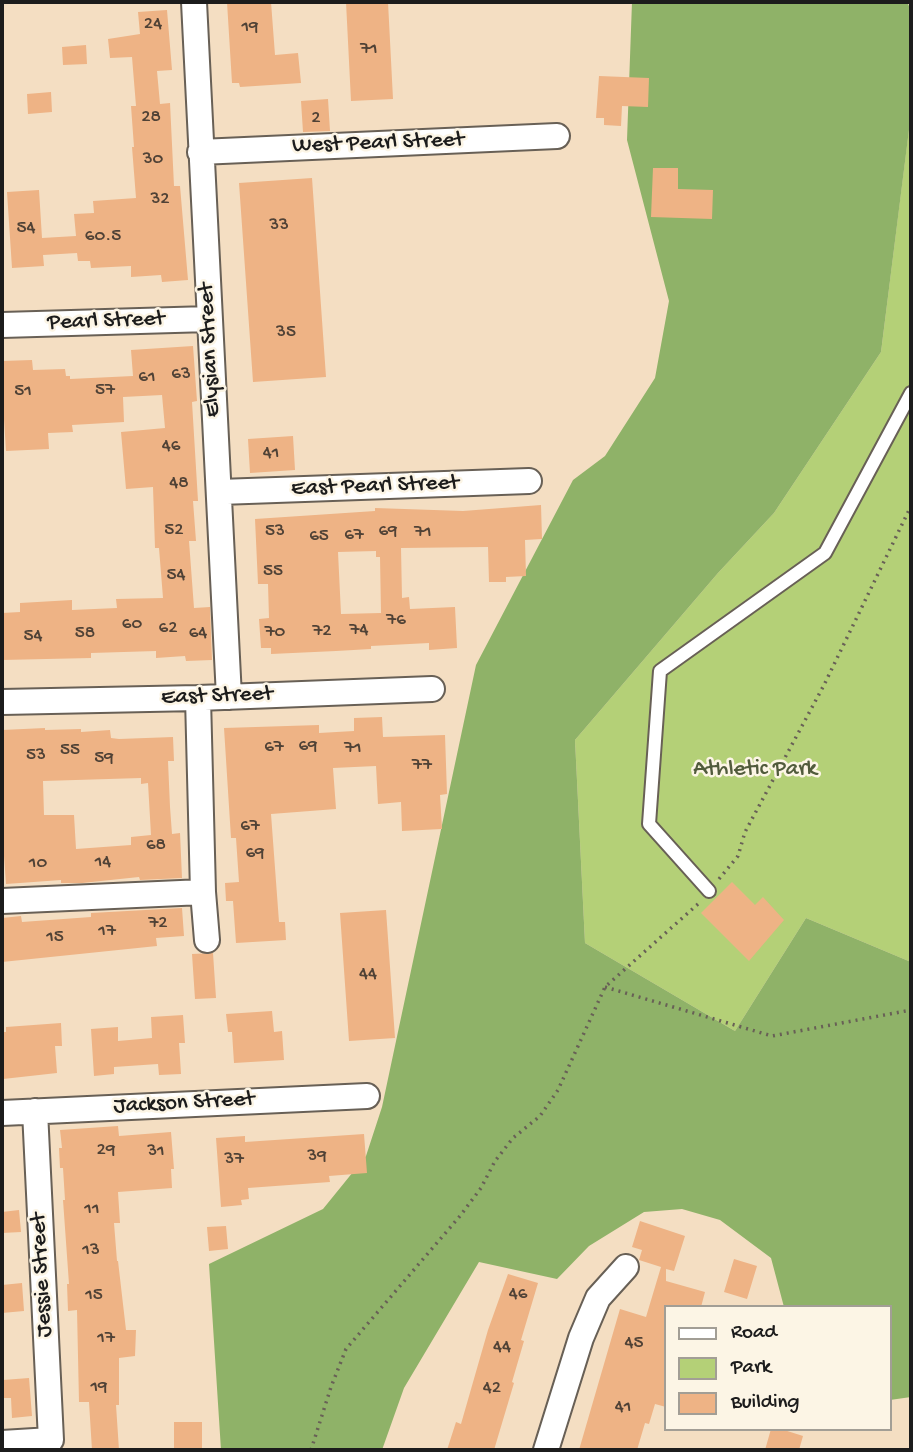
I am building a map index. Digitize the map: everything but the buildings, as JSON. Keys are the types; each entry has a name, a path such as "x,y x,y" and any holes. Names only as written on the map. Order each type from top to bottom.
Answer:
{"street":[{"name":"Elysian Street","path":"194,2 229,697"},
{"name":"West Pearl Street","path":"200,152 557,136"},
{"name":"Pearl Street","path":"2,325 209,318"},
{"name":"East Pearl Street","path":"220,492 529,481"},
{"name":"East Street","path":"2,702 432,689"},
{"path":"198,698 203,892 207,940"},
{"path":"2,901 203,892"},
{"name":"Jackson Street","path":"2,1112 367,1096"},
{"name":"Jessie Street","path":"2,1443 51,1440 36,1111"},
{"path":"546,1450 581,1338 598,1298 626,1266"}],"lane":[{"path":"709,891 649,824 660,671 825,553 911,393"}],"path":[{"path":"311,1450 346,1349 460,1216 513,1138 540,1116 558,1090 605,987 691,913 738,856 745,832 824,685 911,506"},
{"path":"605,987 772,1036 911,1010"}],"green space":[{"path":"632,2 907,2 911,10 911,114 881,352 774,513 718,573 575,740 585,943 735,1031 806,918 911,962 911,1397 892,1400 892,1305 783,1305 771,1258 720,1220 682,1209 644,1212 589,1246 557,1279 479,1262 404,1388 382,1450 221,1450 209,1264 323,1209 366,1156 382,1107 476,665 573,480 605,456 655,378 669,301 627,140"},
{"name":"Athletic Park","path":"911,113 911,962 806,918 735,1031 585,943 575,740 718,573 774,513 881,352"}]}
